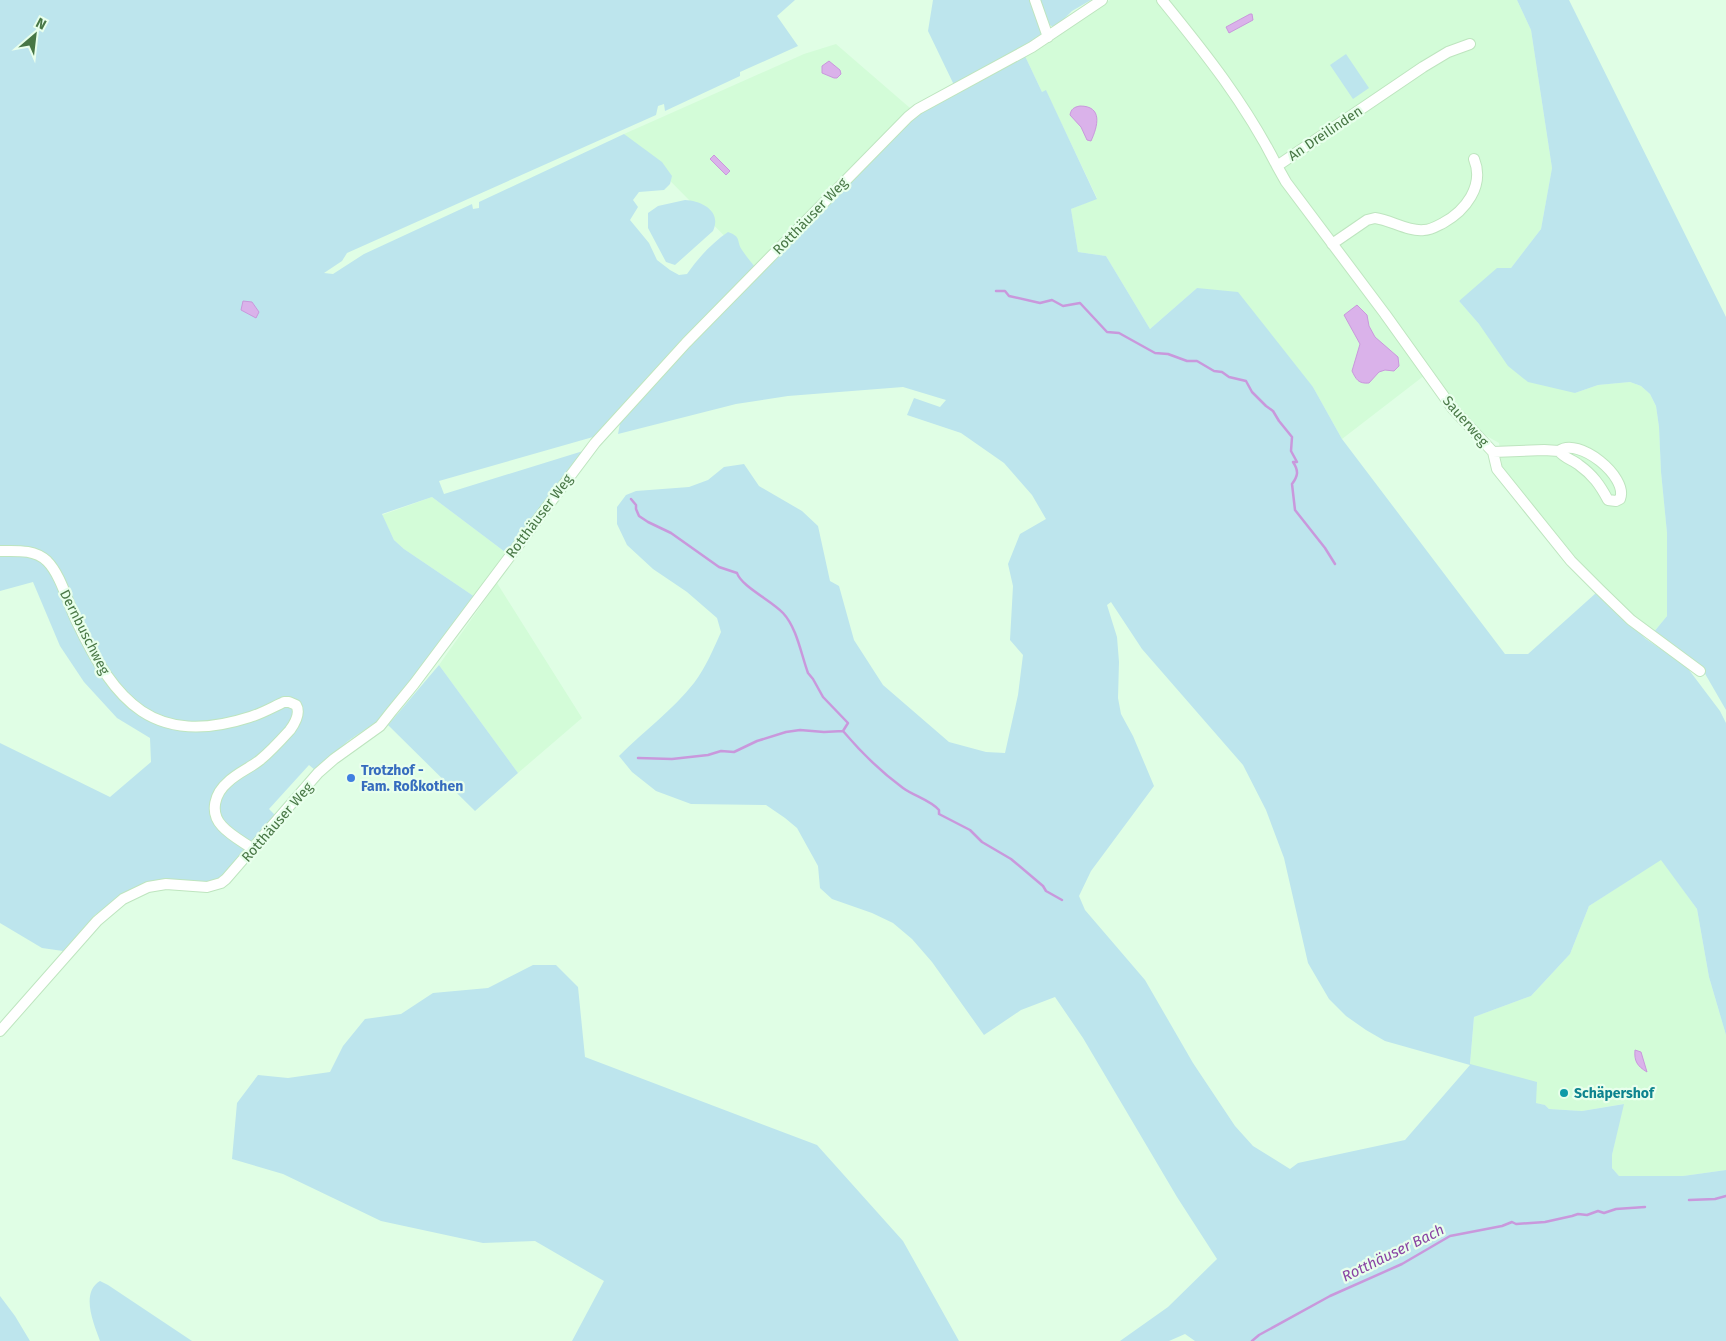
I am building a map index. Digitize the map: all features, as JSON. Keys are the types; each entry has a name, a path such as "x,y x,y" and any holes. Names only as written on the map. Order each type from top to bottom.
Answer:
{"street":[{"path":"1035,0 1048,37"},
{"name":"Rotthäuser Weg","path":"0,1031 97,921 123,899 156,885 208,887 215,886 226,879 334,758 380,726 414,684 595,443 714,314 908,117 918,108 1048,37 1102,0"},
{"name":"An Dreilinden","path":"1162,0 1215,65 1261,133 1277,166 1423,67 1448,52 1470,44"},
{"path":"1332,244 1367,220 1375,218 1424,230 1447,220 1460,211 1470,200 1477,173 1474,159"},
{"name":"Sauerweg","path":"1277,166 1286,182 1391,322 1453,409 1493,452 1497,469 1571,561 1632,620 1700,672"},
{"path":"1493,452 1559,451 1562,449 1575,449 1587,452 1608,468 1616,479 1622,492 1620,499 1616,502 1608,500 1595,478 1559,451"},
{"name":"Dernbuschweg","path":"0,550 25,551 46,560 56,574 89,646 109,680 127,700 154,719 173,726 208,726 250,717 284,702 296,705 297,716 280,742 260,760 228,781 215,799 215,815 221,826 253,849"}],"shaded area":[{"path":"0,0 795,0 777,16 798,46 740,72 740,76 665,111 664,104 658,106 656,115 347,253 342,261 324,273 333,274 364,254 472,204 473,209 479,208 479,202 624,134 662,162 672,176 670,184 664,190 639,192 633,200 638,207 630,220 649,243 657,260 679,275 687,274 706,251 728,232 737,238 740,247 755,267 683,338 593,437 439,481 444,494 583,451 509,555 432,497 382,514 394,540 404,549 475,597 397,700 376,722 348,741 315,770 309,765 269,809 275,815 225,876 207,884 161,879 142,884 124,893 95,915 63,951 42,948 0,923 0,743 110,797 151,762 150,738 117,718 84,682 60,646 33,582 0,591"},
{"path":"933,0 1032,0 1042,33 1037,38 954,85 928,31"},
{"path":"1039,0 1091,0 1072,11 1055,28 1048,24"},
{"path":"1110,0 1517,0 1531,30 1552,168 1541,229 1511,268 1459,301 1479,324 1575,393 1598,385 1630,382 1641,386 1650,394 1656,406 1659,427 1667,533 1667,616 1653,633 1619,605 1573,560 1502,466 1499,443 1485,435 1425,375 1342,439 1313,387 1197,288 1150,329 1106,256 1078,252 1071,209 1097,198 1046,91 1042,92 1025,56 1051,41"},
{"path":"1517,0 1569,0 1726,317 1726,710 1700,665 1653,633 1667,616 1667,533 1659,427 1656,406 1650,394 1641,386 1630,382 1598,385 1575,393 1528,382 1508,366 1479,324 1459,301 1497,268 1511,268 1541,229 1552,168 1531,30"},
{"path":"1252,14 1253,20 1229,33 1226,27"},
{"path":"836,44 910,108 755,267 624,134 804,54"},
{"path":"1346,54 1369,88 1353,99 1330,65"},
{"path":"1025,56 1042,92 1046,90 1097,199 1071,209 1078,252 1106,256 1150,329 1197,288 1238,292 1313,387 1342,439 1505,654 1528,654 1596,593 1646,639 1686,666 1720,711 1726,723 1726,1035 1709,977 1697,909 1661,860 1589,906 1570,954 1531,996 1474,1017 1470,1064 1537,1082 1536,1103 1545,1105 1549,1109 1582,1111 1624,1104 1612,1155 1612,1168 1619,1176 1683,1176 1726,1170 1726,1341 1195,1341 1185,1334 1169,1341 1120,1341 1168,1307 1217,1259 1177,1197 1083,1038 1055,997 1021,1010 984,1035 932,962 912,939 893,923 872,913 832,899 820,888 818,866 797,828 785,818 766,805 691,804 656,791 632,772 619,756 686,693 706,665 721,632 717,618 687,592 653,569 627,545 617,524 617,507 626,495 636,491 689,487 708,480 724,467 744,464 759,486 802,511 818,526 830,581 839,586 854,640 883,685 949,742 986,752 1005,753 1018,695 1023,655 1010,640 1013,586 1008,564 1020,534 1046,519 1032,495 1004,463 961,433 907,415 914,398 940,407 946,400 903,387 788,396 736,404 618,434 621,418 878,152 921,112","holes":["1111,602 1142,649 1243,765 1266,810 1284,858 1308,963 1329,999 1346,1016 1385,1041 1470,1065 1405,1140 1298,1163 1290,1169 1253,1146 1235,1126 1193,1063 1145,980 1085,910 1079,896 1091,871 1154,786 1133,736 1121,714 1118,698 1119,662 1117,637 1107,605"]},
{"path":"829,61 840,70 841,74 837,78 822,73 822,66"},
{"path":"1080,106 1092,109 1097,118 1091,141 1087,140 1081,127 1070,115 1073,109"},
{"path":"714,155 730,171 726,175 710,159"},
{"path":"685,200 698,202 709,208 715,218 715,224 713,231 675,265 666,262 648,228 648,213 658,206"},
{"path":"243,301 252,302 259,312 256,318 241,310"},
{"path":"1357,305 1367,315 1369,326 1375,337 1398,357 1399,366 1394,371 1385,370 1379,372 1369,383 1362,383 1352,371 1360,344 1344,315"},
{"path":"432,497 509,555 475,597 404,549 394,540 382,515"},
{"path":"497,583 582,718 518,773 439,665"},
{"path":"439,665 518,773 475,811 388,725"},
{"path":"1661,859 1697,909 1709,977 1726,1035 1726,1170 1683,1176 1619,1176 1612,1168 1612,1155 1623,1104 1582,1111 1549,1109 1545,1105 1536,1103 1470,1065 1474,1017 1531,996 1570,954 1589,906"},
{"path":"533,965 556,965 578,987 585,1057 817,1145 903,1241 959,1341 572,1341 604,1281 535,1241 483,1243 381,1221 283,1174 232,1159 237,1103 258,1075 288,1078 330,1072 343,1046 365,1019 401,1014 433,993 488,988"},
{"path":"1635,1050 1641,1052 1647,1072 1637,1063"},
{"path":"100,1281 192,1341 100,1341 92,1318 90,1301 94,1286"},
{"path":"0,1296 15,1316 30,1341 0,1341"}],"waterway":[{"path":"996,291 1005,291 1009,296 1040,303 1052,300 1063,306 1080,303 1107,332 1119,333 1155,353 1168,354 1187,361 1197,361 1214,371 1246,381 1252,392 1273,411 1292,437 1291,451 1297,462 1293,462 1297,473 1292,484 1295,510 1335,564"},
{"path":"631,499 636,505 639,516 671,533 719,567 737,573 744,583 783,613 792,626 808,673 823,697 848,723 843,731"},
{"path":"638,758 672,759 708,755 721,751 734,752 757,741 786,732 800,730 843,731 871,761 895,782 907,791 927,801 939,810 939,814 970,830 982,842 1011,859 1043,886 1046,891 1062,900"},
{"name":"Rotthäuser Bach","path":"1689,1200 1715,1199 1726,1196"},
{"name":"Rotthäuser Bach","path":"1252,1341 1259,1335 1330,1296 1402,1264 1450,1236 1502,1226 1512,1222 1516,1224 1545,1222 1578,1214 1587,1215 1598,1211 1604,1213 1616,1209 1645,1207"}],"place":[{"name":"Trotzhof - Fam. Roßkothen","path":"351,778"},
{"name":"Schäpershof","path":"1564,1093"}]}
